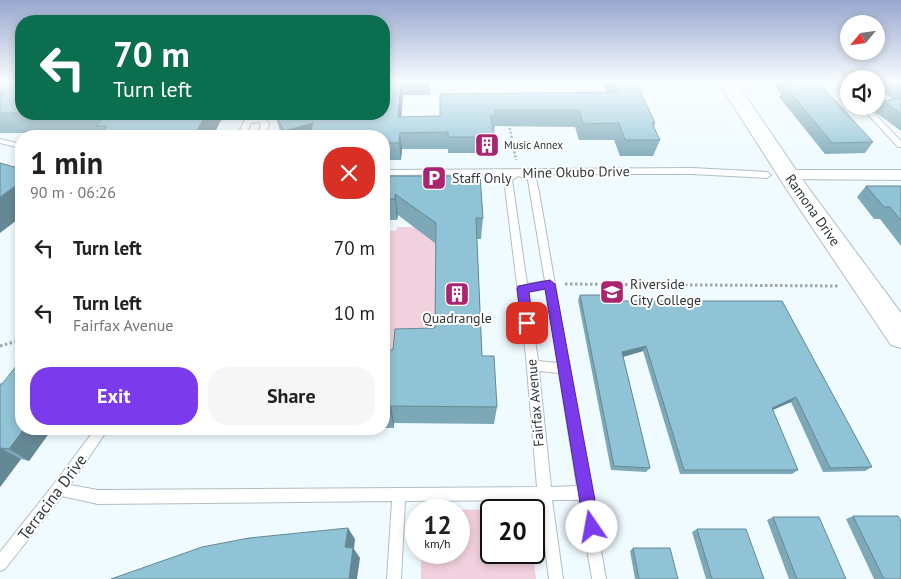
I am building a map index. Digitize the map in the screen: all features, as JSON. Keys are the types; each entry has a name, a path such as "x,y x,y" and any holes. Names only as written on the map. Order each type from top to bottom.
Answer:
{"street":[{"name":"Ramona Drive","path":"742,109 778,175 901,336"},
{"path":"778,175 901,175"}],"lane":[{"path":"872,115 901,145"},
{"path":"0,142 15,145"},
{"name":"Mine Okubo Drive","path":"390,172 692,172 778,175"},
{"path":"518,173 532,180 599,579"},
{"name":"Fairfax Avenue","path":"518,173 508,179 532,366 540,457 556,579"},
{"path":"522,289 550,284"},
{"path":"532,366 563,368"},
{"name":"Terracina Drive","path":"0,564 59,489 98,435"},
{"path":"59,489 98,497 585,493"},
{"path":"394,579 399,495"}],"path":[{"path":"508,120 518,173"},
{"path":"550,284 839,286"},
{"path":"0,346 15,342"}],"shaded area":[{"path":"397,227 425,227 424,235 432,241 437,241 436,348 390,367 390,231 396,231"},
{"path":"480,509 480,564 534,564 536,579 421,579 421,564 470,564 470,510"}],"building":[{"path":"0,109 15,109 15,113 0,113"},
{"path":"390,109 399,109 398,117 440,116 440,109 649,109 655,123 652,123 660,140 625,140 619,123 583,124 579,110 495,110 495,116 491,116 494,137 448,137 448,132 400,133 399,143 390,143 390,130 311,130 313,123 283,130 278,120 390,120"},
{"path":"804,109 840,109 840,115 848,115 873,142 832,143"},
{"path":"894,109 901,109 901,114"},
{"path":"100,120 203,120 197,130 104,130 107,126 96,126"},
{"path":"0,163 15,167 15,186 0,197"},
{"name":"Quadrangle","path":"390,176 480,176 483,218 476,218 482,356 494,356 497,407 391,406 390,411 390,350 393,350 395,329 435,328 436,223 395,194 395,199 390,199"},
{"path":"866,186 901,186 901,221 890,207 884,207"},
{"path":"580,295 608,295 610,301 782,301 872,467 830,468 796,397 772,408 798,470 684,470 646,346 622,352 650,468 614,466"},
{"path":"15,368 15,435 20,435 9,449 0,448 0,384"},
{"path":"853,516 898,516 901,521 901,579 884,579"},
{"path":"773,517 819,517 846,579 797,579"},
{"path":"348,528 345,547 353,548 349,579 111,579 202,547 249,538"},
{"path":"697,529 746,529 764,579 712,579"},
{"path":"633,548 670,548 678,579 639,579"}],"place":[{"name":"Music Annex","path":"487,145"},
{"name":"Staff Only","path":"434,178"},
{"name":"Riverside City College","path":"612,292"},
{"name":"Quadrangle","path":"457,294"}],"route":[{"path":"527,323 522,289 550,284 578,455 592,527"}]}
